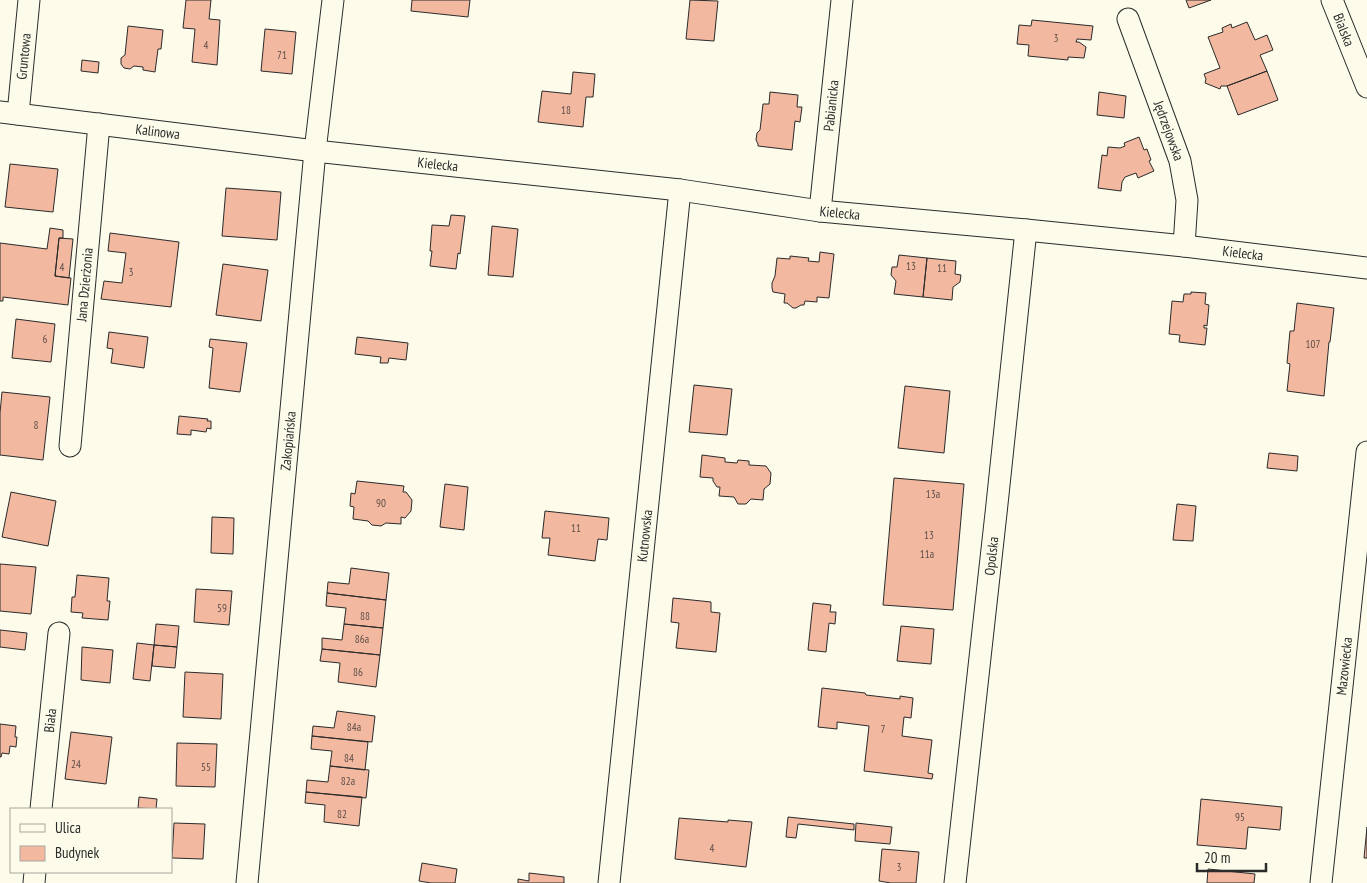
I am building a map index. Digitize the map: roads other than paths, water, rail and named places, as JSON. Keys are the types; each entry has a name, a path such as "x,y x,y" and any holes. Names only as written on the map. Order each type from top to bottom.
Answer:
{"street":[{"name":"Gruntowa","path":"9,113 29,0"},
{"name":"Zakopiańska","path":"247,883 315,151 333,0"},
{"name":"Pabianicka","path":"820,211 842,0"},
{"name":"Bialska","path":"1332,0 1367,87"},
{"name":"Jędrzejowska","path":"1128,19 1180,161 1188,200 1184,246"},
{"name":"Kalinowa","path":"9,113 315,151"},
{"name":"Jana Dzierżonia","path":"70,446 99,124"},
{"name":"Kielecka","path":"315,151 680,190 820,211 1184,246 1367,268"},
{"name":"Kutnowska","path":"609,883 680,190"},
{"name":"Opolska","path":"955,883 1026,230"},
{"name":"Mazowiecka","path":"1321,883 1367,452"},
{"name":"Biała","path":"41,808 58,633"}]}
